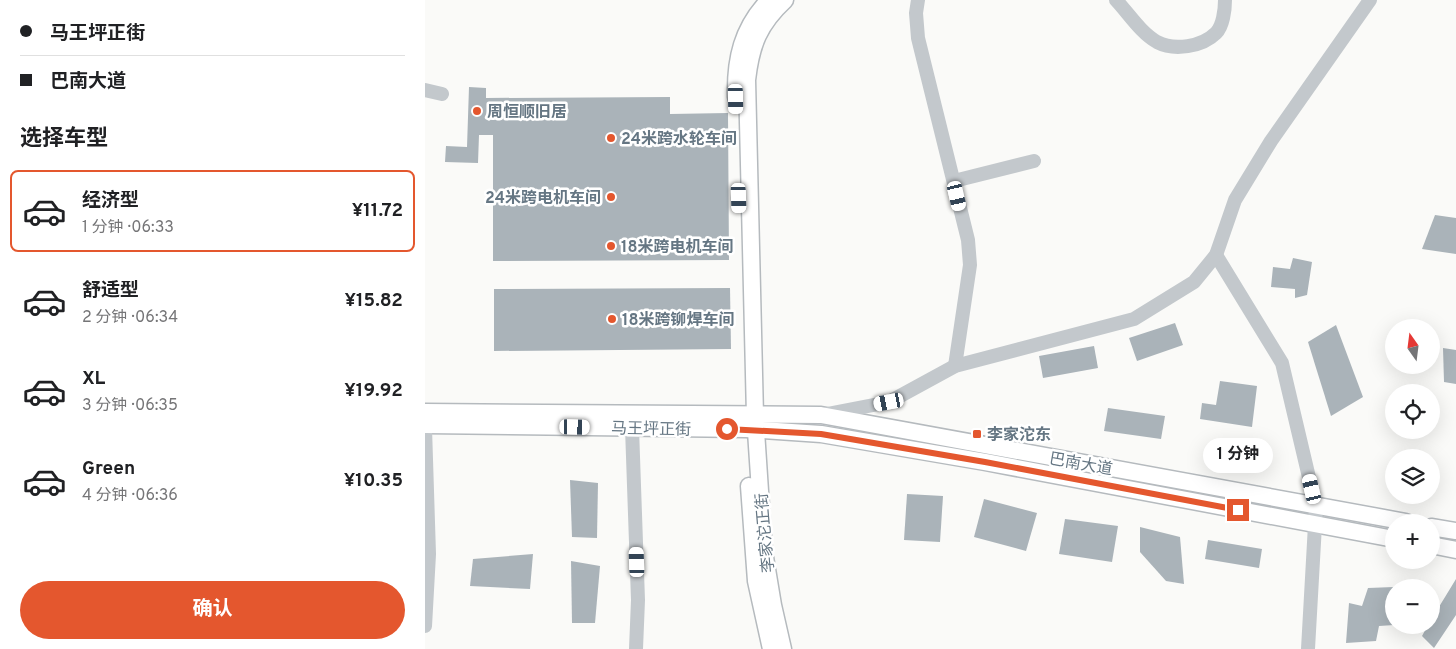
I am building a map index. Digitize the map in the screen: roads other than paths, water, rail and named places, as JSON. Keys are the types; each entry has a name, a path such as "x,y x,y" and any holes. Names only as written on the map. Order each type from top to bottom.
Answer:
{"main road":[{"path":"751,422 735,80 741,42 749,26 769,0"},
{"path":"751,422 747,80 749,56 755,38 765,22 785,0"},
{"name":"马王坪正街","path":"425,412 751,422"},
{"name":"巴南大道","path":"751,422 821,415 1385,518"},
{"name":"马王坪正街","path":"425,426 632,428 751,422"},
{"name":"巴南大道","path":"751,422 995,464 1385,537"},
{"name":"李家沱正街","path":"751,422 752,553 760,606 771,649"},
{"name":"李家沱正街","path":"751,422 764,552 783,649"},
{"path":"1440,528 1456,531"},
{"path":"1440,547 1456,550"}],"street":[{"path":"918,0 916,13 918,38 968,240 970,264 955,366"},
{"path":"1116,0 1144,31 1157,42 1171,47 1189,46 1205,41 1217,32 1222,21 1225,0"},
{"path":"821,415 889,402 955,366 1134,319 1194,282 1216,255 1235,200 1271,141 1370,0"},
{"path":"425,90 442,94"},
{"path":"954,181 1034,161"},
{"path":"1216,255 1282,363 1316,507 1308,649"},
{"path":"425,426 426,524 429,554 425,626"},
{"path":"632,428 638,600 636,649"}],"place":[{"name":"周恒顺旧居","path":"477,111"},
{"name":"24米跨水轮车间","path":"611,138"},
{"name":"24米跨电机车间","path":"611,197"},
{"name":"18米跨电机车间","path":"611,246"},
{"name":"18米跨铆焊车间","path":"612,319"},
{"name":"李家沱东","path":"977,434"}]}
